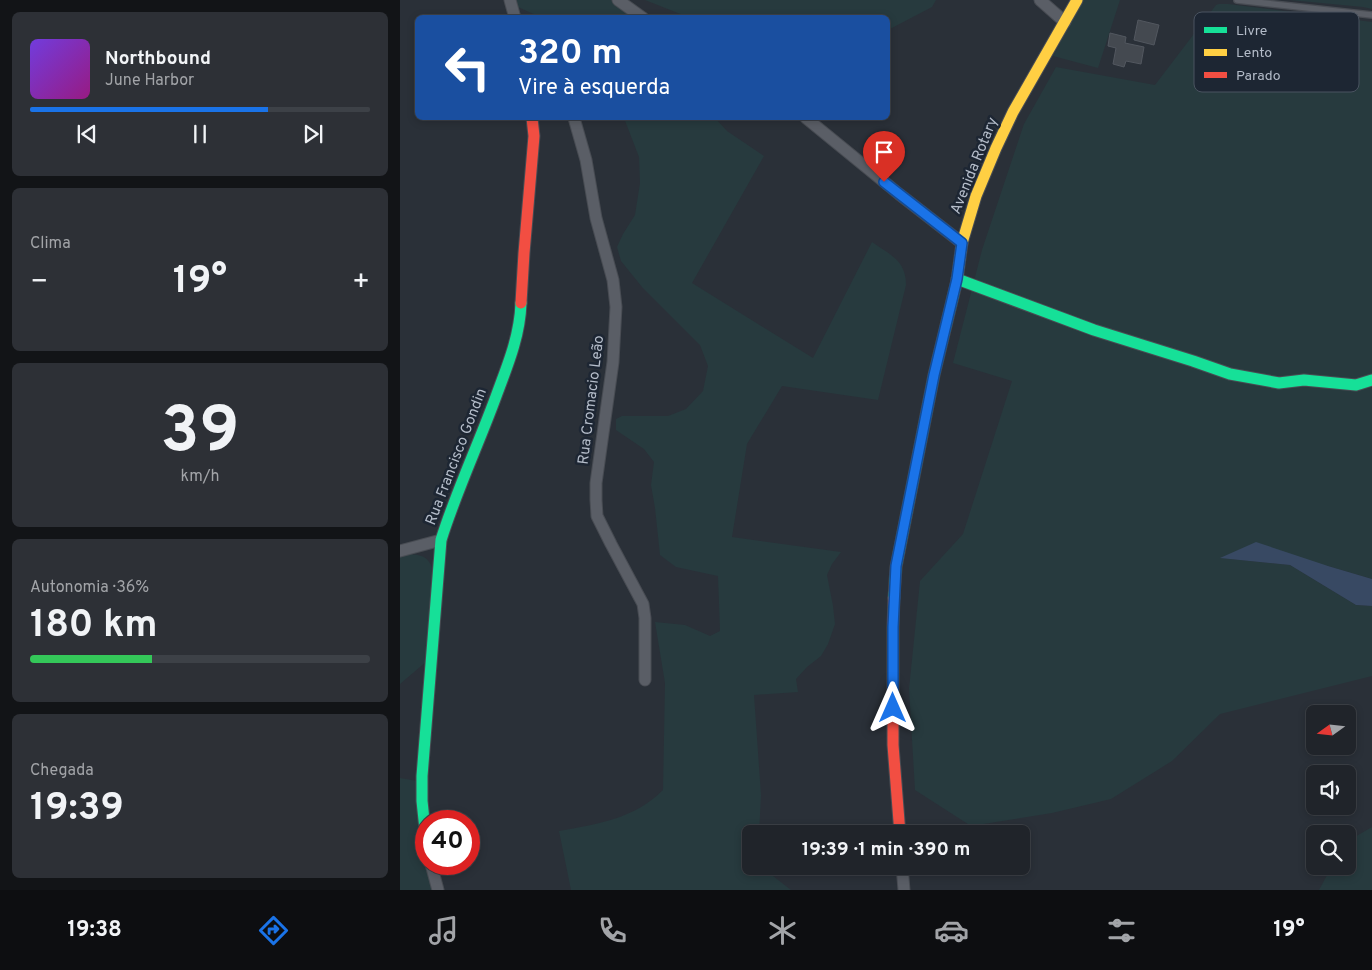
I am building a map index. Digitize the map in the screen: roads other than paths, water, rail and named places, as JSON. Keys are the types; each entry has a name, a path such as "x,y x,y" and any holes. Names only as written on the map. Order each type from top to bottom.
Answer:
{"street":[{"path":"510,0 514,15"},
{"path":"618,0 639,15"},
{"path":"1040,0 1065,22"},
{"name":"Avenida Rotary","path":"899,825 893,744 893,627 896,566 934,375 957,279 962,243 976,196 1013,112 1077,0"},
{"name":"Rua Francisco Gondin","path":"423,810 422,776 441,540 450,508 485,427 514,348 521,310 534,136 532,120"},
{"name":"Rua Cromacio Leão","path":"575,120 586,160 596,218 613,280 616,307 613,362 596,483 597,516 643,604 645,618 645,680"},
{"path":"808,120 962,243"},
{"path":"957,279 1094,330 1230,374 1279,383 1304,380 1356,385 1372,380"},
{"path":"400,552 441,540"},
{"path":"435,875 438,890"},
{"path":"903,875 904,890"}],"lane":[{"path":"1237,0 1345,12"},
{"path":"1359,14 1372,15"}],"water":[{"path":"1256,542 1372,579 1372,606 1356,605 1290,565 1220,558"}]}
